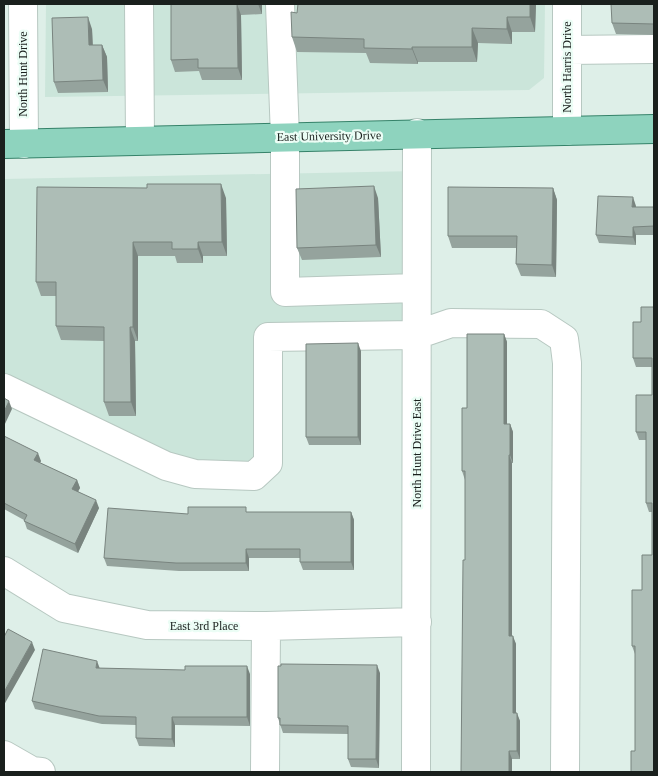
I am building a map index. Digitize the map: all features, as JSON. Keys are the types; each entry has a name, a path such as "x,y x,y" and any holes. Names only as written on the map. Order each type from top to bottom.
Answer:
{"main road":[{"name":"East University Drive","path":"14,144 654,129"}],"street":[{"name":"North Hunt Drive","path":"14,144 23,4"},
{"path":"139,4 140,140"},
{"path":"280,4 285,137 285,292 416,288"},
{"name":"North Harris Drive","path":"567,4 567,131"},
{"path":"567,50 654,49"},
{"name":"North Hunt Drive East","path":"416,772 417,134"},
{"path":"4,388 166,466 196,474 254,476 268,462 268,337 416,335 451,323 541,324 564,339 568,363 565,772"},
{"name":"East 3rd Place","path":"4,571 64,608 147,625 266,626 417,622"},
{"path":"266,626 266,772"},
{"path":"4,755 32,771 41,772"}],"shaded area":[{"path":"46,4 545,4 544,78 529,90 45,97"},
{"path":"417,171 416,335 268,337 268,463 195,474 4,388 4,179"}],"building":[{"path":"171,4 237,4 238,68 198,68 198,59 171,60"},
{"path":"298,4 530,4 530,17 507,17 507,29 472,28 472,47 364,48 364,39 292,37 291,12 297,13"},
{"path":"611,4 654,4 654,24 612,23"},
{"path":"88,17 89,45 102,45 103,80 54,82 52,18"},
{"path":"147,184 221,184 222,242 198,242 198,249 172,249 172,242 133,242 133,327 130,327 131,402 104,402 104,327 56,326 56,282 36,282 37,187 147,188"},
{"path":"374,186 376,245 297,248 296,189"},
{"path":"448,187 553,188 552,265 516,264 517,236 448,236"},
{"path":"598,196 633,197 632,207 654,207 654,226 633,227 633,237 596,235"},
{"path":"641,307 654,307 654,772 631,772 631,751 635,751 635,646 632,646 632,590 642,590 642,555 652,555 652,503 646,503 646,432 636,432 636,395 652,395 652,358 633,358 633,322 641,322"},
{"path":"467,334 504,334 504,424 510,424 509,636 513,636 513,713 517,713 517,751 509,751 509,772 461,772 463,560 465,560 465,471 462,471 462,408 467,408"},
{"path":"358,343 358,437 306,437 306,344"},
{"path":"4,398 9,401 4,412"},
{"path":"4,436 38,453 34,460 77,480 72,489 96,500 75,544 24,521 27,515 4,503"},
{"path":"188,507 246,507 246,512 351,512 351,562 300,562 300,549 246,549 246,563 176,563 104,558 108,508 188,514"},
{"path":"8,629 32,642 4,692 4,637"},
{"path":"43,649 97,661 96,668 185,670 185,666 247,666 247,717 172,717 172,739 136,738 136,717 99,716 32,701"},
{"path":"281,664 377,665 376,759 348,759 348,726 280,725 280,718 278,718 278,666 281,666"}]}
